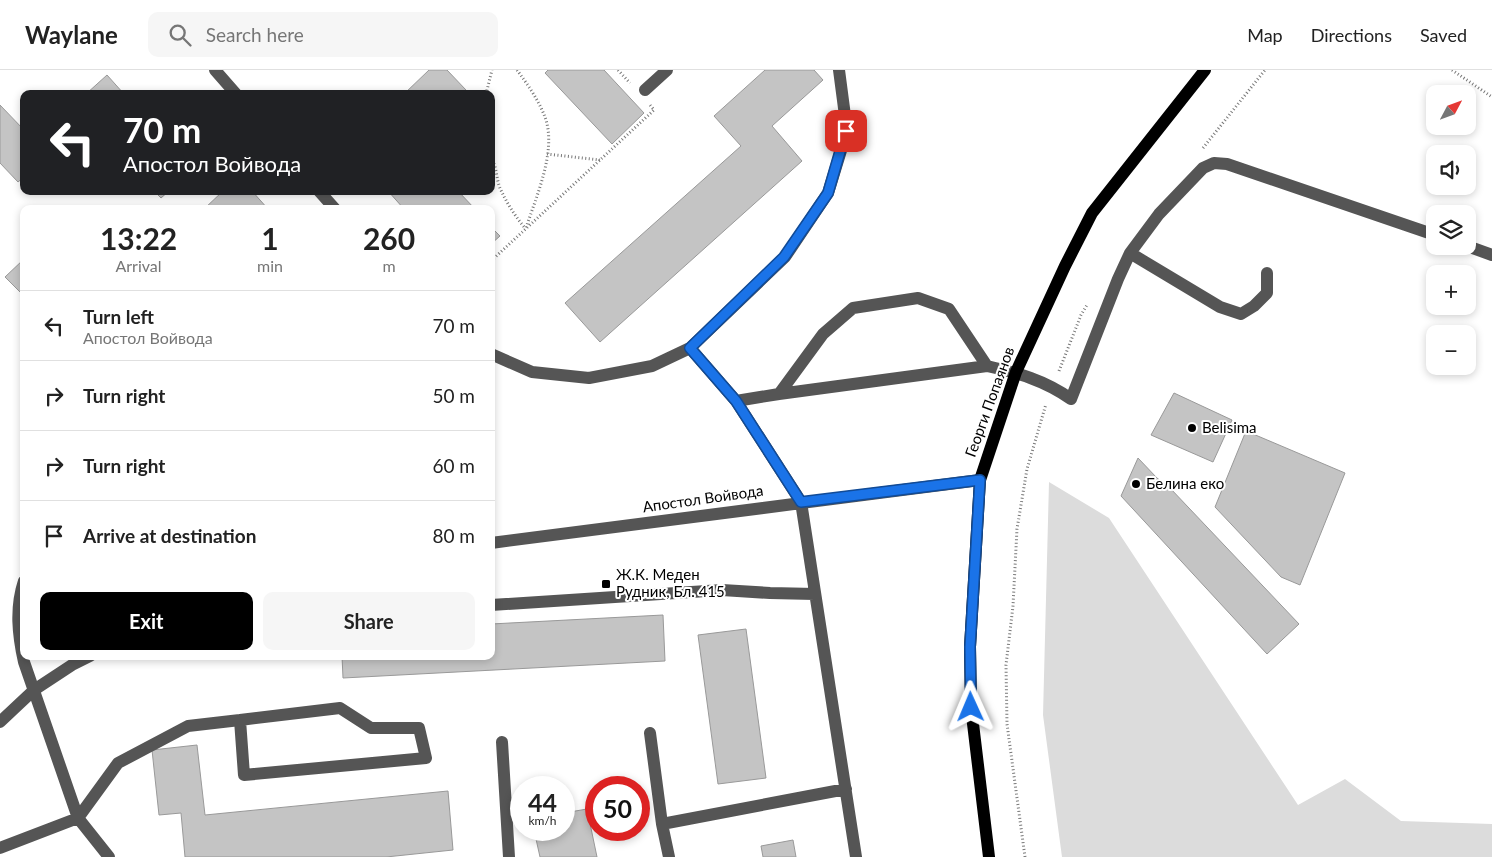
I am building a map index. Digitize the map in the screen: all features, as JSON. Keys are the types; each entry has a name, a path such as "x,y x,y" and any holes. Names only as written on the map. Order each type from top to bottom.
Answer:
{"main road":[{"name":"Георги Попаянов","path":"989,857 971,707 970,647 980,480 1016,372 1065,266 1092,214 1205,70"}],"street":[{"path":"215,70 232,90"},
{"path":"645,90 667,70"},
{"path":"495,356 532,372 589,378 652,366 690,348 784,257 828,193 846,131 839,70"},
{"path":"736,401 987,366 1016,372 1053,386 1070,399 1130,253 1159,214 1203,168 1214,163 1227,164 1426,232"},
{"path":"323,195 331,205"},
{"path":"1476,249 1492,255"},
{"path":"1130,253 1220,308 1241,314 1254,306 1267,293 1267,272"},
{"path":"778,394 823,334 852,308 918,298 949,309 987,366"},
{"path":"690,348 736,401 801,502 856,857"},
{"name":"Апостол Войвода","path":"495,543 980,480"},
{"path":"495,604 722,590 815,594"},
{"path":"20,605 18,636 20,645"},
{"path":"24,660 78,818 109,857"},
{"path":"0,722 34,690 82,660"},
{"path":"0,848 78,818 118,764 188,726 340,708 371,728 419,728 426,758 244,775 240,720"},
{"path":"650,733 662,824 669,857"},
{"path":"502,742 509,857"},
{"path":"662,824 846,789"}],"path":[{"path":"487,90 492,70"},
{"path":"517,70 538,102 546,121 548,141 545,172 525,229"},
{"path":"1199,153 1265,70"},
{"path":"1452,70 1492,97"},
{"path":"495,257 654,110 640,95 645,90"},
{"path":"547,154 600,160"},
{"path":"495,163 499,186 512,212 525,229"},
{"path":"1025,857 1007,724 1006,666 1013,606 1017,529 1027,469 1045,406 1081,315 1090,300"}],"shaded area":[{"path":"1049,482 1109,518 1298,805 1345,779 1401,821 1492,824 1492,857 1062,857 1043,715"}],"building":[{"path":"429,70 447,70 466,90 408,90"},
{"path":"548,70 604,70 644,113 612,144 545,73"},
{"path":"765,70 814,70 823,80 772,126 802,161 600,342 565,303 741,146 714,116"},
{"path":"107,75 120,90 90,90"},
{"path":"0,105 20,126 20,180 18,182 0,163"},
{"path":"219,195 256,195 264,205 208,205"},
{"path":"392,195 462,195 471,205 400,205"},
{"path":"495,231 500,236 495,240"},
{"path":"20,263 20,292 5,277"},
{"name":"Belisima","path":"1174,393 1232,420 1213,462 1151,435"},
{"path":"1246,431 1345,473 1300,585 1281,577 1215,507"},
{"path":"1138,458 1157,478 1170,488 1299,624 1267,654 1121,496"},
{"path":"663,615 665,661 343,678 342,660 495,660 495,624"},
{"path":"746,629 766,778 718,784 698,635"},
{"path":"197,745 205,815 448,791 453,850 386,857 185,857 181,813 159,815 152,750"},
{"path":"585,809 585,841 594,841 597,857 540,857 536,841 575,841 575,811"},
{"path":"793,840 796,857 763,857 761,846"}],"place":[{"name":"Belisima","path":"1192,428"},
{"name":"Белина еко","path":"1136,484"},
{"name":"Ж.К. Меден Рудник, Бл. 415","path":"606,584"}],"route":[{"path":"846,131 828,193 784,257 690,348 736,401 801,502 980,480 970,647 971,707"}]}
